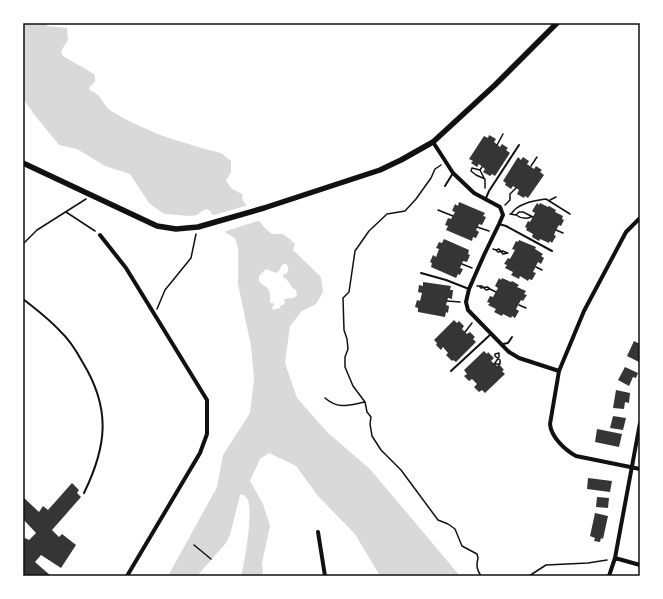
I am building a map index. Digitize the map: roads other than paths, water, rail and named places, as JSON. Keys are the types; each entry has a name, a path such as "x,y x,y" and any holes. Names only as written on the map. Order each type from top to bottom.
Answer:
{"street":[{"path":"23,163 93,195 132,216 157,226 176,229 198,227 264,208 380,170 433,142 495,85 557,23"},
{"path":"433,142 453,173 474,192 500,207 503,215 469,289 466,302 468,310 509,352 518,358 559,370"},
{"path":"640,218 626,232 584,311 559,370 550,424 551,430 555,437 576,456 640,469"},
{"path":"100,234 126,268 207,400 207,434 200,453 128,576"},
{"path":"609,576 615,558 640,423"},
{"path":"318,532 325,576"},
{"path":"615,558 640,564"}],"lane":[{"path":"486,198 519,145"},
{"path":"445,186 453,173"},
{"path":"499,224 506,226 552,251"},
{"path":"421,273 446,280 469,289"},
{"path":"23,299 49,319 62,332 76,351 89,373 103,412 102,443 99,459 84,493"},
{"path":"451,371 491,334"},
{"path":"502,344 508,343 512,337"}]}
